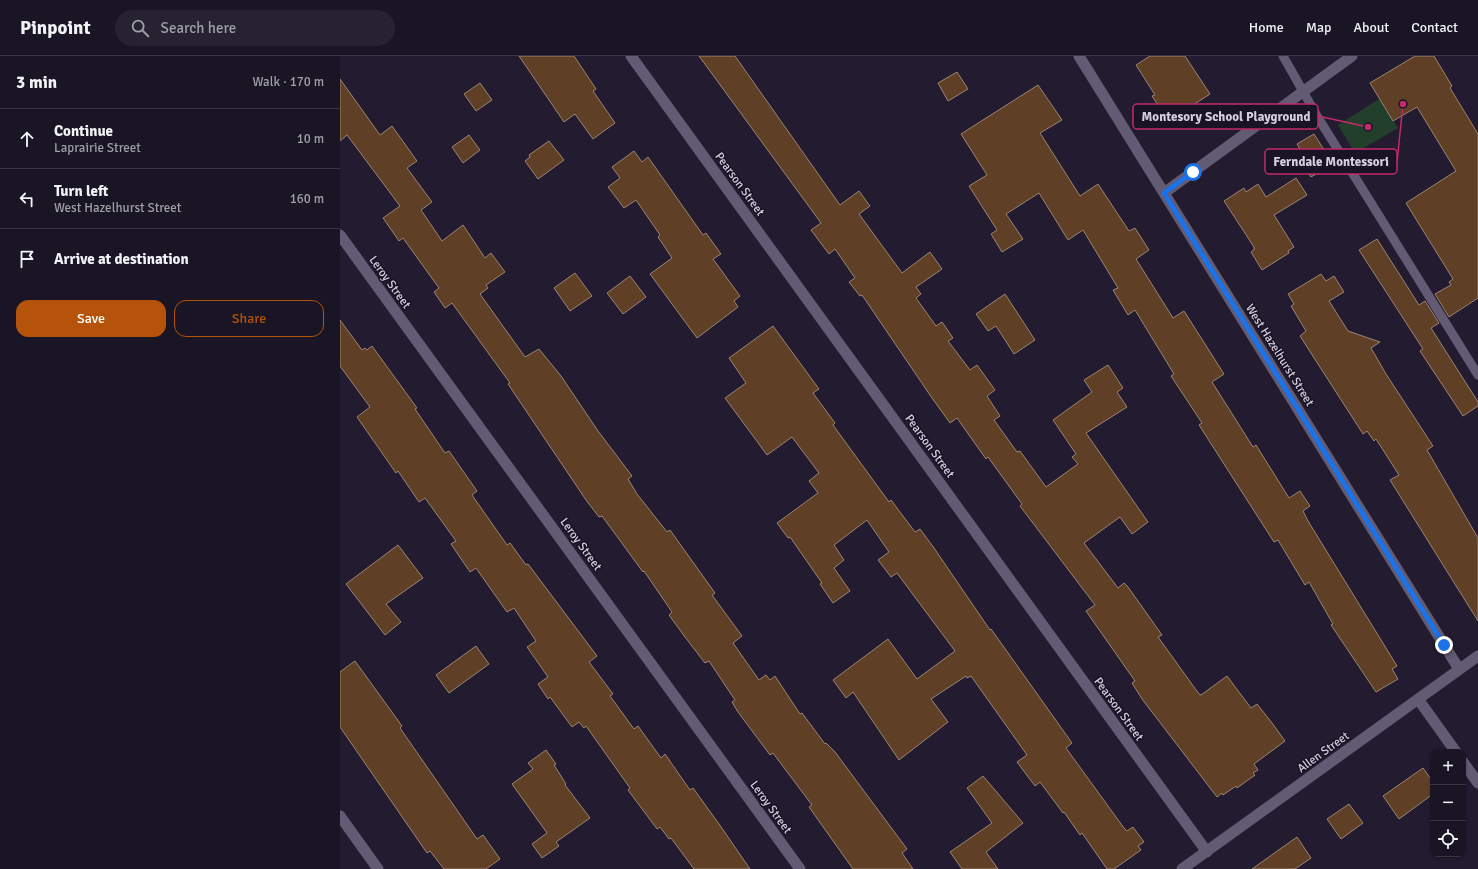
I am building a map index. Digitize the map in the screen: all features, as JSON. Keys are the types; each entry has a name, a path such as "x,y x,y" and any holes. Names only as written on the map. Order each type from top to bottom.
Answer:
{"street":[{"name":"Pearson Street","path":"631,56 1207,852"},
{"name":"West Hazelhurst Street","path":"1079,56 1459,669"},
{"path":"1164,193 1352,56"},
{"name":"Leroy Street","path":"340,235 800,869"},
{"name":"Allen Street","path":"1182,869 1478,656"},
{"path":"1418,699 1454,749"},
{"path":"1466,766 1478,783"},
{"path":"340,816 378,869"}],"lane":[{"path":"1283,56 1317,116 1478,375"}],"green space":[{"path":"1379,99 1398,128 1355,153 1338,125"}],"building":[{"path":"519,56 574,56 596,89 593,91 615,123 593,139 575,114 564,122"},
{"path":"699,56 735,56 840,205 859,191 870,206 859,214 902,273 930,252 942,269 916,287 921,294 916,298 936,326 942,322 953,338 948,341 970,370 977,365 995,390 987,396 1000,416 994,420 1017,452 1020,451 1046,487 1078,464 1072,457 1076,454 1053,420 1092,392 1084,380 1108,365 1123,388 1117,392 1127,407 1086,433 1148,522 1132,534 1120,517 1084,543 1118,588 1124,583 1128,587 1162,635 1158,637 1199,694 1201,695 1227,676 1251,708 1257,704 1272,723 1285,741 1254,764 1258,770 1253,773 1255,775 1237,788 1236,786 1223,795 1222,793 1217,797 1142,699 1132,683 1135,681 1086,611 1095,605 1020,506 1022,504 988,457 986,459 957,418 950,423 862,295 860,296 849,282 855,278 835,249 829,254 811,230 821,223"},
{"path":"1150,56 1185,56 1210,94 1176,116 1172,111 1165,116 1152,96 1155,95 1136,65"},
{"path":"1415,56 1434,56 1452,86 1450,88 1478,134 1478,298 1449,317 1435,294 1451,285 1449,282 1453,279 1406,203 1456,171 1417,107 1393,121 1370,83"},
{"path":"957,72 968,89 948,101 938,83"},
{"path":"340,79 380,135 392,126 417,161 407,168 432,202 421,210 442,241 463,225 485,258 491,253 505,272 486,285 488,288 480,294 525,357 539,349 561,376 598,431 632,476 628,479 637,494 667,532 670,530 715,593 712,595 742,636 733,643 759,680 766,675 770,680 775,676 800,714 802,713 825,744 826,743 835,752 907,849 902,853 913,869 853,869 809,807 812,805 773,753 770,755 738,712 732,702 735,700 709,661 705,663 685,637 669,615 672,612 644,571 643,572 602,516 599,517 586,500 508,384 510,383 452,303 445,308 434,292 439,288 403,238 399,241 383,218 400,206 347,135 340,141"},
{"path":"480,83 492,100 476,111 464,94"},
{"path":"1038,85 1062,120 1040,133 1080,196 1098,184 1129,231 1135,228 1149,250 1136,259 1173,318 1184,311 1224,374 1212,382 1253,447 1256,445 1289,498 1300,491 1310,506 1303,511 1308,521 1397,666 1392,669 1398,679 1376,692 1331,625 1333,624 1309,582 1305,585 1278,540 1274,542 1199,425 1202,423 1171,376 1174,374 1135,310 1128,315 1113,290 1118,288 1083,230 1068,240 1039,193 1006,214 1023,239 1002,252 991,234 997,230 969,186 987,175 961,134"},
{"path":"1314,134 1333,164 1311,177 1296,154 1301,151 1297,144"},
{"path":"469,135 480,150 463,163 452,147"},
{"path":"549,141 564,160 538,179 525,161 530,157 529,155"},
{"path":"634,151 642,162 648,157 703,235 706,233 721,254 713,259 740,296 734,301 738,307 697,338 650,274 672,258 658,237 660,235 636,200 624,208 608,187 620,178 612,167"},
{"path":"1296,178 1307,195 1274,215 1294,247 1288,251 1289,253 1262,270 1251,252 1254,250 1254,247 1224,201 1244,188 1246,192 1258,184 1266,197"},
{"path":"1377,239 1419,305 1425,301 1439,323 1431,328 1478,402 1478,406 1463,416 1420,351 1423,349 1359,250"},
{"path":"575,273 592,296 570,311 554,288"},
{"path":"1321,274 1326,281 1334,276 1344,292 1329,301 1348,331 1380,342 1371,348 1386,374 1433,446 1427,450 1478,538 1478,621 1390,480 1399,475 1376,439 1374,441 1367,431 1363,434 1300,336 1306,331 1291,306 1294,304 1288,294"},
{"path":"630,276 646,297 623,314 607,293"},
{"path":"1005,294 1035,340 1014,354 996,326 988,331 976,314"},
{"path":"340,320 362,350 365,348 367,350 372,346 417,408 415,409 445,453 449,451 477,491 472,495 507,545 510,543 526,565 528,564 597,656 589,662 613,694 610,696 634,729 638,726 661,758 665,754 690,790 693,788 750,869 694,869 671,838 669,839 660,827 657,829 628,790 630,788 586,726 584,728 579,722 572,727 550,697 548,699 538,684 548,677 527,647 536,641 514,608 507,612 476,568 470,572 451,544 456,541 425,498 419,502 398,471 396,473 357,417 370,407 340,366"},
{"path":"773,326 819,389 813,393 835,423 833,425 889,502 891,500 915,532 920,529 934,548 990,630 991,629 1072,743 1066,748 1124,828 1127,831 1133,827 1144,842 1138,846 1141,850 1114,869 1107,869 1082,833 1080,835 1040,782 1035,786 1017,762 1027,755 971,676 967,678 966,676 931,699 948,722 899,760 853,692 846,698 833,680 888,639 917,679 955,651 897,573 891,577 878,560 889,552 867,520 834,545 844,560 834,568 850,591 833,603 820,584 822,583 790,537 788,538 777,523 818,493 809,481 819,473 792,437 767,455 725,398 746,383 729,358"},
{"path":"398,545 423,578 386,604 401,622 385,635 346,584"},
{"path":"476,646 489,664 449,693 436,675"},
{"path":"355,661 402,726 400,728 477,839 483,835 500,859 486,869 444,869 430,851 427,853 340,727 340,672"},
{"path":"546,750 556,764 554,765 566,784 565,785 590,818 556,842 559,846 542,858 532,844 547,833 512,784 533,769 528,763"},
{"path":"1423,768 1430,778 1430,796 1399,819 1383,796"},
{"path":"983,776 1023,823 986,852 998,869 962,869 950,852 992,823 967,788"},
{"path":"1349,804 1363,823 1341,839 1327,819"},
{"path":"1297,837 1311,858 1295,869 1252,869"}],"place":[{"name":"Ferndale Montessori","path":"1403,104"},
{"name":"Montesory School Playground","path":"1368,127"}],"route":[{"path":"1193,172 1164,193 1444,645"}]}
